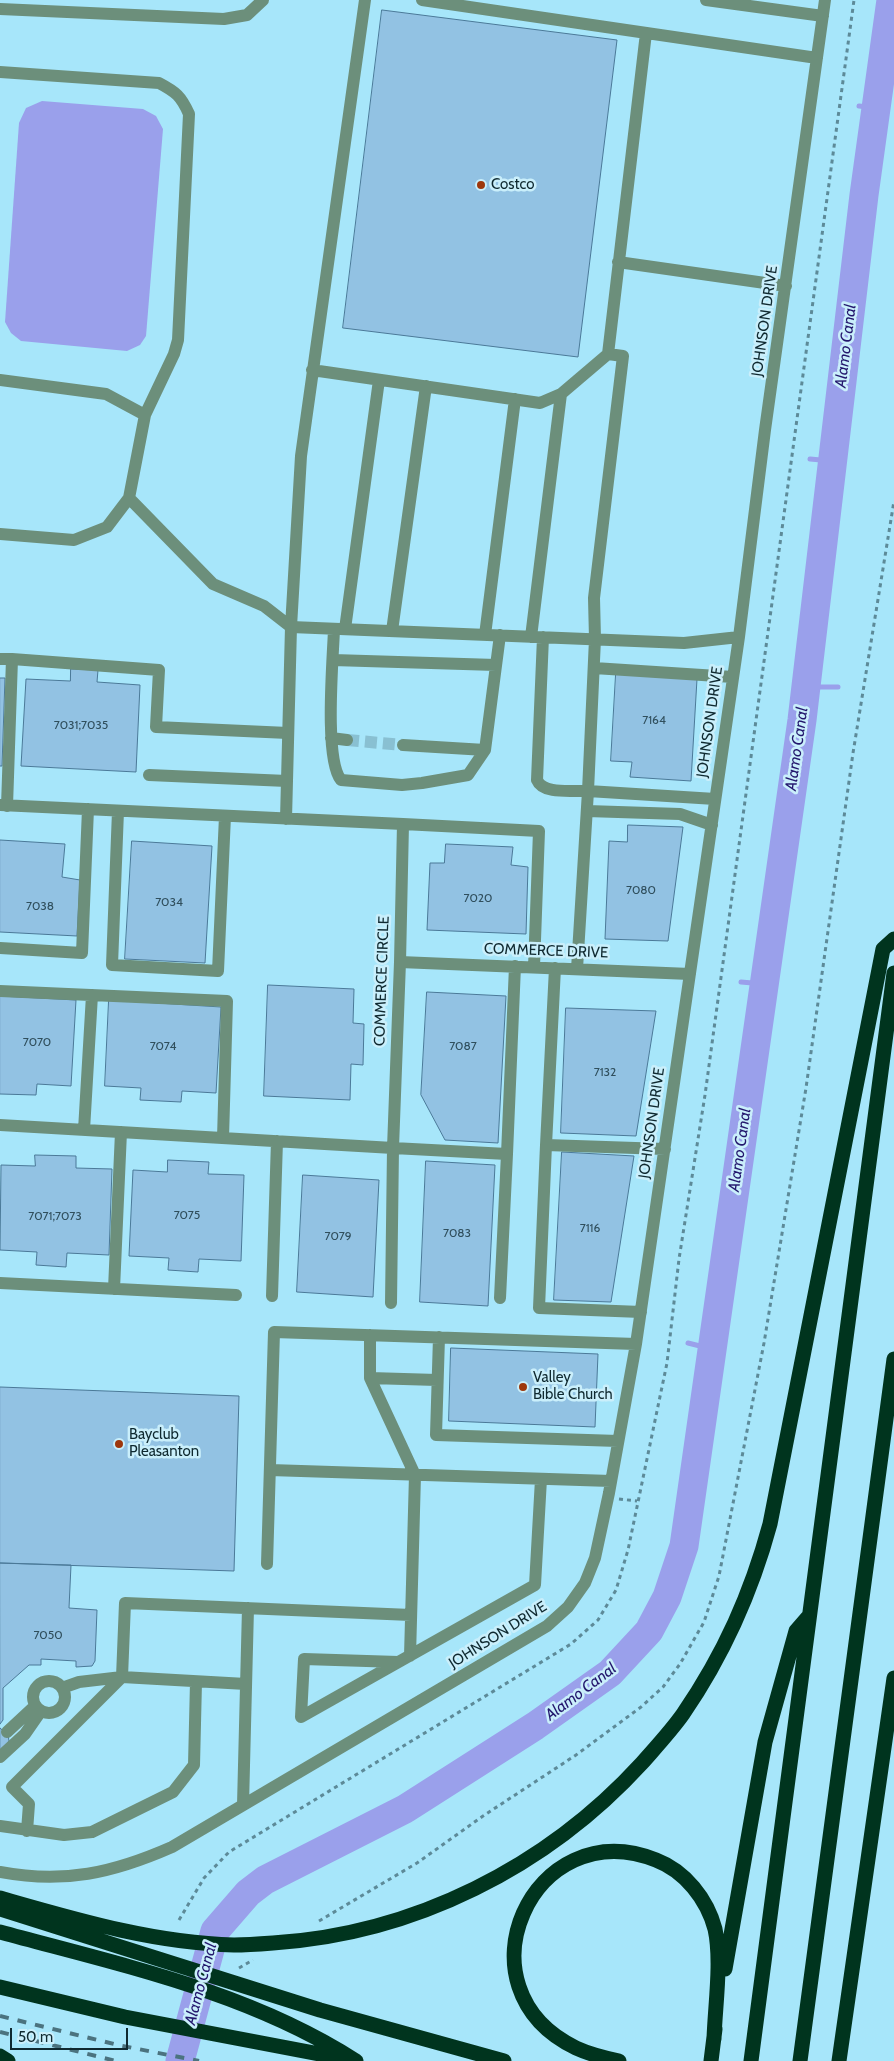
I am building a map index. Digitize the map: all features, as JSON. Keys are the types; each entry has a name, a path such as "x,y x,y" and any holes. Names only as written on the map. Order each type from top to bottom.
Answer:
{"highway":[{"path":"0,1898 83,1922 140,1935 236,1945 302,1941 346,1934 421,1913 501,1875 542,1851 581,1821 620,1786 681,1717 704,1683 743,1607 758,1567 770,1524 883,949 894,939"},
{"path":"751,2061 894,973"},
{"path":"800,2058 894,1359"},
{"path":"711,2061 765,1742 796,1631 809,1616"},
{"path":"839,2060 894,1678"},
{"path":"619,2061 576,2048 551,2033 530,2011 518,1986 513,1958 515,1932 523,1911 536,1890 553,1872 578,1858 608,1851 640,1853 669,1865 691,1884 704,1903 715,1928 718,1952 714,2039"},
{"path":"0,1909 320,2010 504,2061"},
{"path":"0,1932 208,1991 294,2026 358,2061"},
{"path":"0,1987 125,2017 358,2061"},
{"path":"0,2056 8,2061"}],"street":[{"path":"0,10 224,18 247,15 263,0"},
{"path":"286,819 291,627 301,456 365,0"},
{"path":"422,0 817,58"},
{"path":"706,0 823,16"},
{"name":"JOHNSON DRIVE","path":"0,1872 23,1876 58,1878 98,1873 138,1862 172,1847 381,1726 546,1626 568,1607 585,1583 595,1558 611,1482 641,1312 739,637 765,430 825,0"},
{"path":"312,370 540,403 561,394 608,354 646,33"},
{"path":"0,72 159,83 176,92 189,114 178,340 174,354 145,415 129,498 107,527 74,540 0,534"},
{"path":"618,262 786,286"},
{"path":"577,969 594,668 594,598 623,356 608,354"},
{"path":"0,380 106,394 145,415"},
{"path":"379,380 333,660 331,738 337,775 341,780 402,785 468,775 486,750 500,635"},
{"path":"392,631 426,386"},
{"path":"561,394 537,637 537,780 541,786 547,789 715,799"},
{"path":"485,635 515,399"},
{"path":"129,498 213,584 264,606 291,627 684,643 739,637"},
{"path":"288,733 156,726 159,670 6,659 4,805 539,831 534,967"},
{"path":"333,660 496,665"},
{"path":"594,668 733,677"},
{"path":"331,738 347,740"},
{"path":"403,745 486,750"},
{"path":"149,775 287,781"},
{"path":"0,948 82,953 88,809"},
{"path":"118,811 112,965 218,971 225,816"},
{"path":"586,811 680,814 712,825"},
{"name":"COMMERCE CIRCLE","path":"390,1303 403,824"},
{"name":"COMMERCE DRIVE","path":"400,962 690,974"},
{"path":"500,1298 515,966"},
{"path":"555,968 538,1308 641,1312"},
{"path":"0,991 227,1001 223,1138"},
{"path":"84,1130 92,995"},
{"path":"0,1125 507,1154"},
{"path":"114,1289 121,1132"},
{"path":"272,1296 277,1141"},
{"path":"546,1145 665,1148"},
{"path":"0,1283 236,1295"},
{"path":"267,1564 274,1332 636,1344"},
{"path":"370,1335 370,1378 415,1475 410,1656"},
{"path":"439,1337 436,1435 618,1441"},
{"path":"370,1378 437,1380"},
{"path":"270,1470 611,1482"},
{"path":"398,1662 304,1659 301,1717 535,1585 541,1479"},
{"path":"27,1831 29,1804 12,1787 122,1678 125,1603 411,1614"},
{"path":"243,1805 248,1608"},
{"path":"62,1688 79,1682 122,1678 246,1684"},
{"path":"50,1681 60,1685 64,1700 60,1708 51,1713 38,1708 32,1698 33,1692 39,1684 50,1681"},
{"path":"0,1826 64,1835 92,1832 173,1792 194,1765 196,1682"},
{"path":"7,1732 38,1708"},
{"path":"0,1757 25,1734 38,1708"},
{"path":"60,1708 75,1724"}],"path":[{"path":"313,1925 417,1863 483,1816 576,1755 642,1707 663,1687 680,1664 704,1622 719,1576 762,1352 806,1088 853,753 894,501"},
{"path":"179,1920 204,1878 229,1852"},
{"path":"239,1968 255,1959"}],"water":[{"path":"42,101 143,109 156,116 163,129 146,336 140,345 127,351 21,341 11,333 5,322 19,123 26,108"}],"building":[{"path":"382,10 617,40 578,357 343,328"},
{"path":"71,669 98,670 97,682 140,685 136,772 21,766 26,679 70,681"},
{"path":"616,674 697,679 691,781 630,777 632,762 611,761"},
{"path":"0,678 5,678 2,766 0,766"},
{"path":"628,825 683,827 668,941 605,939 609,841 627,842"},
{"path":"0,840 65,844 62,877 80,880 77,936 0,932"},
{"path":"132,841 212,846 205,963 125,959"},
{"path":"446,844 513,847 511,865 528,867 526,934 427,930 430,863 444,863"},
{"path":"268,985 354,989 353,1023 364,1024 363,1065 351,1064 350,1100 264,1096"},
{"path":"427,992 506,996 498,1143 445,1140 421,1095"},
{"path":"0,996 76,1000 71,1086 37,1084 36,1095 0,1094"},
{"path":"109,1000 221,1007 216,1093 182,1091 181,1102 140,1100 141,1088 105,1086"},
{"path":"566,1008 656,1011 636,1136 561,1133"},
{"path":"562,1152 634,1156 611,1302 554,1300"},
{"path":"35,1155 76,1156 76,1168 112,1169 109,1255 67,1253 66,1267 36,1265 37,1252 0,1250 1,1165 35,1166"},
{"path":"168,1160 209,1162 208,1174 244,1175 241,1261 199,1259 198,1272 168,1270 169,1258 129,1256 133,1170 167,1172"},
{"path":"426,1161 495,1165 488,1306 420,1302"},
{"path":"303,1175 379,1180 373,1297 297,1292"},
{"name":"Valley Bible Church","path":"451,1348 598,1354 595,1427 449,1421"},
{"name":"Bayclub Pleasanton","path":"0,1387 239,1396 234,1571 0,1563"},
{"path":"0,1563 71,1565 69,1608 97,1610 95,1661 92,1666 76,1667 76,1661 41,1659 41,1665 29,1665 3,1688 3,1720 0,1724"},
{"path":"0,1728 8,1735 9,1741 0,1758"}],"waterway":[{"name":"Alamo Canal","path":"180,2061 215,1931 248,1893 265,1880 405,1809 535,1726 610,1673 649,1631 667,1597 684,1546 802,720 864,195 891,0"},
{"path":"859,106 876,108"},
{"path":"810,459 832,461"},
{"path":"806,687 838,687"},
{"path":"741,982 764,984"},
{"path":"688,1343 712,1349"}],"tunnel":[{"path":"347,740 403,745"}],"railway":[{"path":"0,2016 118,2045 199,2061"},
{"path":"0,2032 116,2061"}],"place":[{"name":"Costco","path":"481,185"},
{"name":"Valley Bible Church","path":"523,1387"},
{"name":"Bayclub Pleasanton","path":"119,1444"}]}
